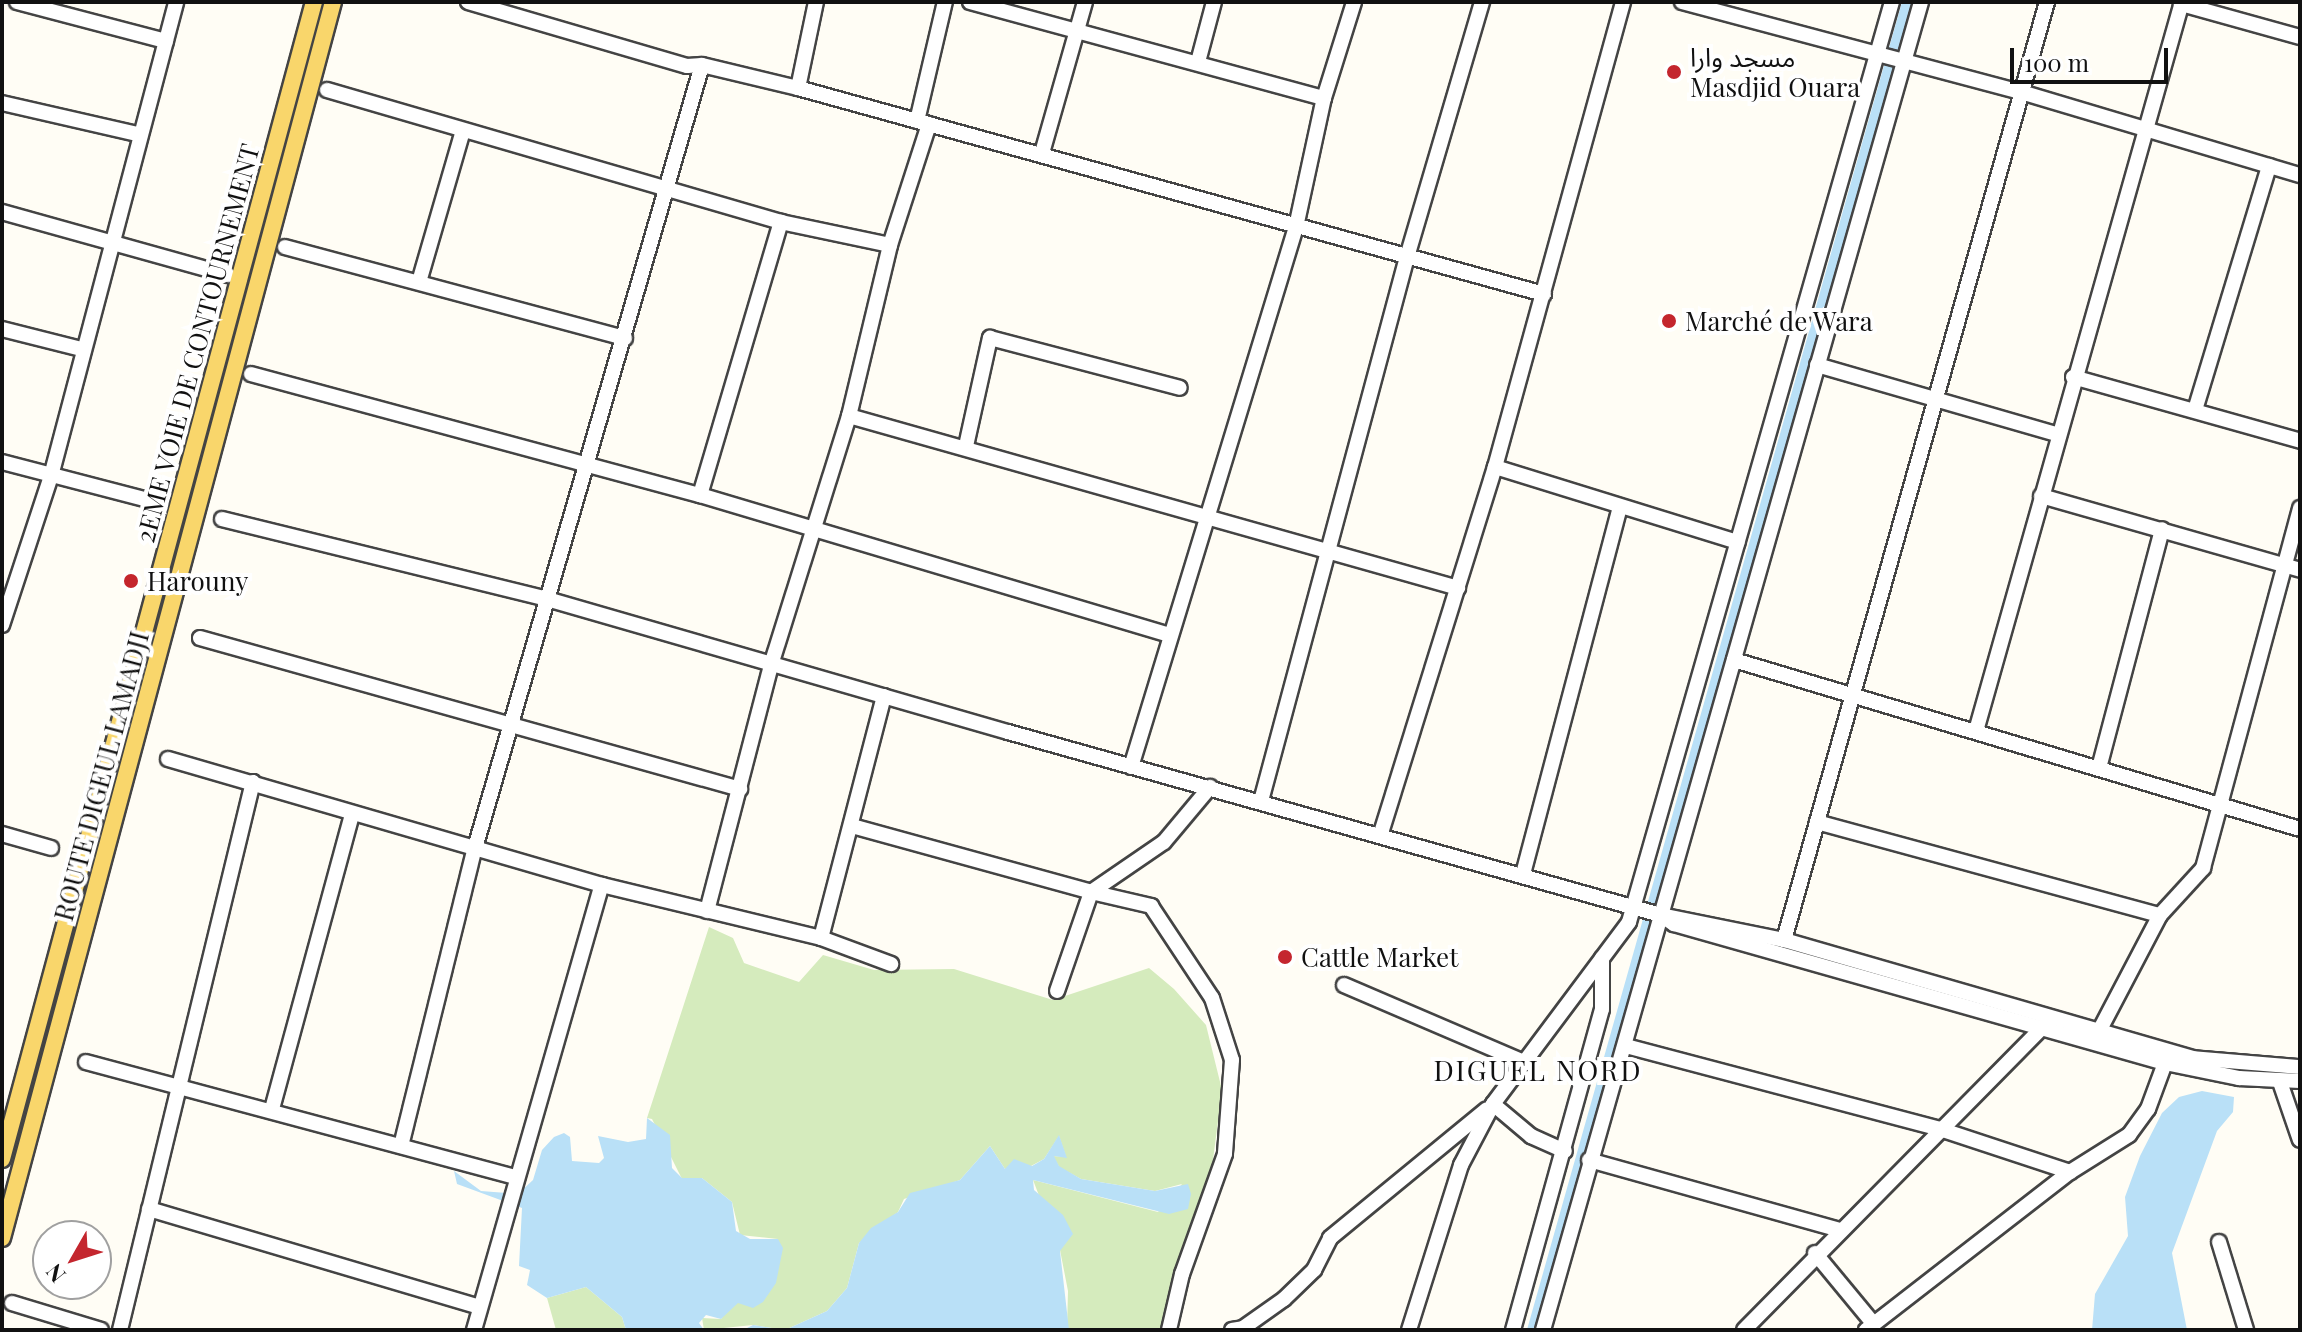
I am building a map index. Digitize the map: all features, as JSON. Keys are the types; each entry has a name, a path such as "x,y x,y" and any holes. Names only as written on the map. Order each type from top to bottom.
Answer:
{"main road":[{"name":"2EME VOIE DE CONTOURNEMENT","path":"2,1159 314,2"},
{"name":"ROUTE DIGEUL LAMADJI","path":"2,1238 333,2"}],"street":[{"path":"17,2 166,41"},
{"path":"2,625 7,586 51,476 81,349 113,242 137,134 176,2"},
{"path":"468,2 687,66 702,65 798,88 1042,153 1296,227 1544,294"},
{"path":"798,88 816,2"},
{"path":"707,911 771,665 849,416 923,122 945,2"},
{"path":"970,2 1324,98"},
{"path":"1042,153 1085,2"},
{"path":"1198,62 1214,2"},
{"path":"1131,767 1296,227 1324,98 1354,2"},
{"path":"1261,801 1407,257 1482,2"},
{"path":"1381,833 1495,467 1623,2"},
{"path":"1682,2 2021,92 2300,175"},
{"path":"1409,1330 1461,1165 1493,1104 1629,922 1648,911 1734,660 1817,365 1892,58 1892,2"},
{"path":"1543,1330 1589,1160 1626,1046 1648,911 1738,542 1892,58 1921,2"},
{"path":"1784,940 2047,2"},
{"path":"1976,731 2073,377 2181,3 2300,37"},
{"path":"401,1146 475,848 588,467 664,188 702,65"},
{"path":"327,90 781,222 890,245"},
{"path":"2,103 137,134"},
{"path":"419,282 463,131"},
{"path":"2195,410 2269,166"},
{"path":"2,212 228,275"},
{"path":"700,495 781,222"},
{"path":"285,247 625,338"},
{"path":"2,329 81,349"},
{"path":"966,446 990,338 1180,388"},
{"path":"1817,365 2059,435"},
{"path":"251,374 815,527 1170,635"},
{"path":"2073,377 2300,441"},
{"path":"849,416 966,446 1458,588"},
{"path":"2,462 156,502"},
{"path":"1495,467 1738,542"},
{"path":"2041,496 2300,570"},
{"path":"1523,874 1620,508"},
{"path":"2096,1037 2160,915 2203,868 2224,804 2282,565 2300,508"},
{"path":"222,519 547,599 771,665 1131,767 1381,833 1648,911 1784,940 2047,1023"},
{"path":"2099,768 2162,529"},
{"path":"200,638 510,728 740,789"},
{"path":"1734,660 2300,829"},
{"path":"821,938 884,696"},
{"path":"168,759 253,782 352,815 602,885 821,938 891,964"},
{"path":"120,1330 253,782"},
{"path":"1057,991 1091,892 1164,842 1210,787"},
{"path":"272,1109 352,815"},
{"path":"1817,822 2160,915"},
{"path":"852,826 1151,906 1212,998 1232,1060 1225,1154 1182,1274 1169,1330"},
{"path":"2,834 51,848"},
{"path":"474,1330 602,885"},
{"path":"1648,911 1674,924 2190,1063 2261,1074 2280,1082 2300,1081"},
{"path":"1513,1330 1565,1151 1605,993 1602,958"},
{"path":"1344,985 1526,1063"},
{"path":"1744,1330 1815,1253 2047,1023"},
{"path":"2096,1037 2165,1063 2190,1063"},
{"path":"1626,1046 1940,1129 2070,1172"},
{"path":"86,1062 180,1084 516,1177"},
{"path":"1815,1253 1869,1326 2070,1172 2140,1123 2165,1063"},
{"path":"2261,1074 2300,1067"},
{"path":"2280,1082 2300,1140"},
{"path":"1493,1104 1531,1136 1565,1151"},
{"path":"1232,1330 1243,1328 1284,1299 1314,1270 1330,1238 1493,1104"},
{"path":"1589,1160 1839,1230"},
{"path":"149,1209 480,1307"},
{"path":"2219,1242 2246,1330"},
{"path":"12,1303 101,1330"}],"green space":[{"path":"709,927 733,938 744,963 799,982 823,955 874,970 954,969 1053,1000 1149,968 1174,989 1206,1025 1222,1090 1206,1214 1160,1330 1067,1328 1068,1291 1060,1250 1033,1180 1158,1212 1182,1184 1155,1191 1081,1179 1059,1167 1053,1156 1066,1157 1059,1136 1044,1159 1031,1166 1005,1169 990,1146 960,1180 904,1199 898,1212 859,1243 847,1288 827,1311 785,1330 753,1325 704,1330 702,1318 721,1319 778,1239 740,1235 732,1202 702,1178 682,1179 652,1119 647,1118"},
{"path":"586,1287 622,1317 626,1330 556,1330 547,1298"}],"water":[{"path":"2202,1091 2234,1097 2233,1112 2217,1131 2172,1253 2187,1330 2092,1330 2095,1294 2128,1236 2125,1197 2140,1156 2162,1113 2179,1097"},
{"path":"647,1118 670,1135 672,1168 682,1178 702,1178 732,1202 736,1231 750,1239 778,1239 783,1248 776,1283 763,1302 753,1308 738,1303 721,1319 706,1315 699,1323 704,1330 626,1330 622,1317 586,1287 547,1298 527,1285 530,1270 519,1266 522,1208 457,1184 454,1171 481,1191 518,1194 533,1180 542,1150 554,1137 564,1133 570,1137 572,1161 599,1163 604,1158 598,1136 628,1142 646,1139"},
{"path":"1059,1135 1067,1158 1054,1156 1059,1166 1081,1179 1155,1191 1188,1184 1191,1194 1188,1209 1169,1214 1033,1180 1034,1190 1063,1215 1073,1234 1060,1251 1069,1330 785,1330 827,1311 847,1288 859,1243 871,1228 898,1212 910,1193 960,1180 990,1146 1005,1169 1014,1159 1032,1166 1044,1159"},
{"path":"753,1325 785,1330 743,1330"}],"waterway":[{"path":"1532,1330 1907,2"}],"place":[{"name":"مسجد وارا Masdjid Ouara","path":"1674,72"},
{"name":"Marché de Wara","path":"1669,321"},
{"name":"Harouny","path":"131,581"},
{"name":"Cattle Market","path":"1285,957"}],"district":[{"name":"DIGUEL NORD","path":"1538,1070"}]}
